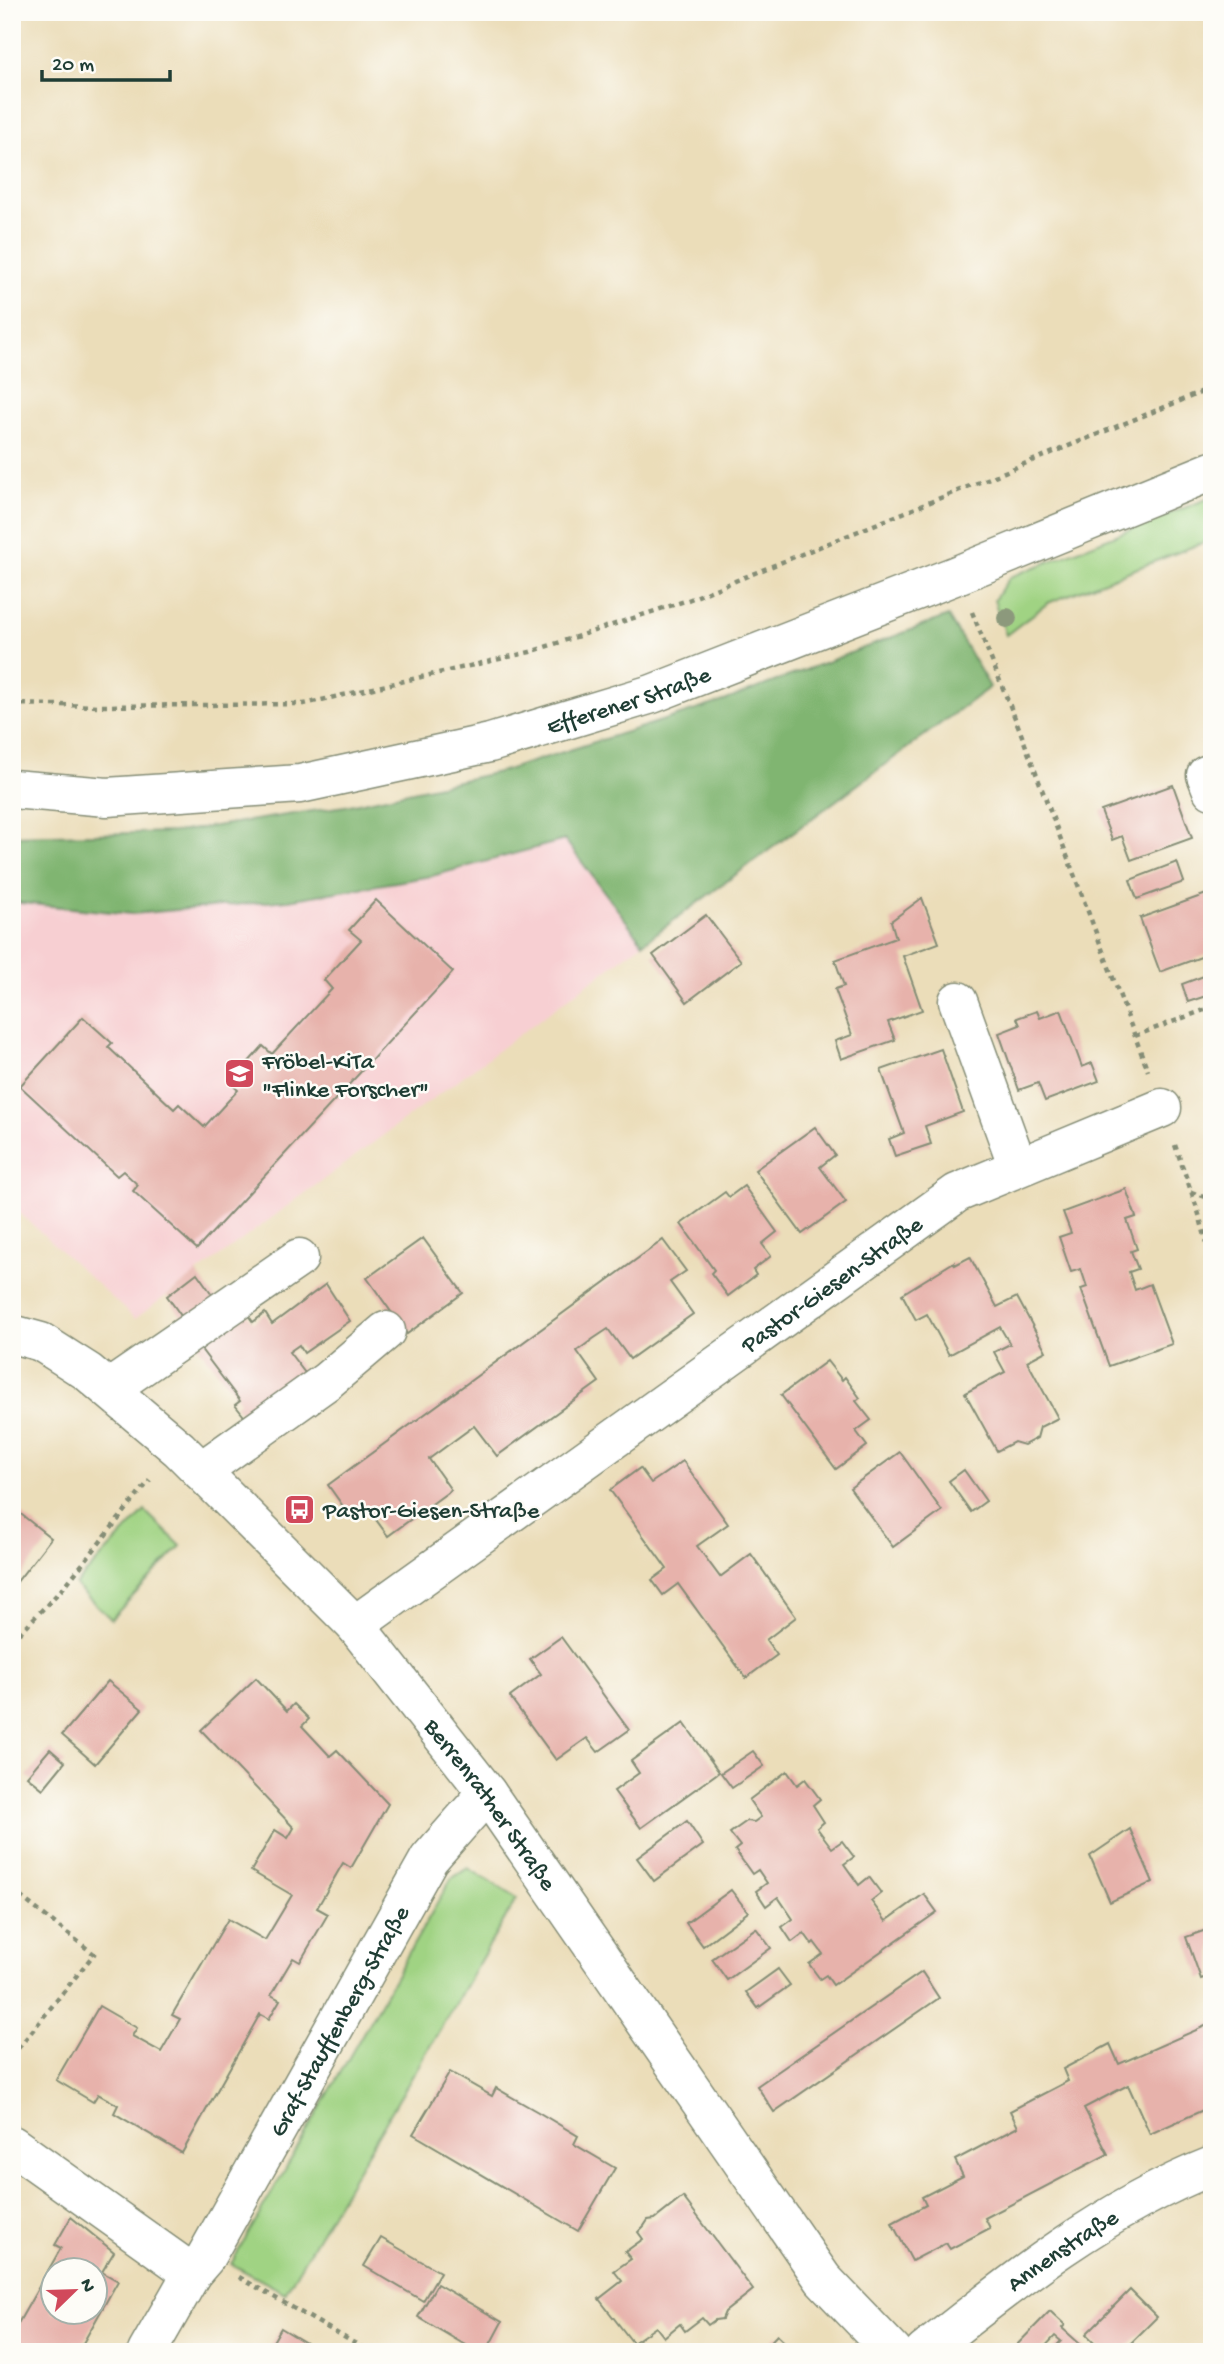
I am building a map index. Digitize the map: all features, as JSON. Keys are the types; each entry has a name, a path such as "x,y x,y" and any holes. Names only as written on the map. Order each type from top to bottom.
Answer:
{"street":[{"name":"Efferener Straße","path":"12,789 107,797 300,784 491,743 652,694 957,575 1212,471"},
{"path":"1212,773 1206,775 1212,790"},
{"path":"958,1001 1018,1167"},
{"name":"Pastor-Giesen-Straße","path":"355,1625 957,1193 1162,1108"},
{"path":"109,1390 299,1258"},
{"path":"190,1460 327,1381 386,1331"},
{"name":"Berrenrather Straße","path":"12,1334 41,1342 88,1372 190,1460 355,1625 487,1793 823,2279 893,2352"},
{"name":"Graf-Stauffenberg-Straße","path":"147,2352 429,1859 487,1793"},
{"path":"12,2144 198,2266"},
{"name":"Annenstraße","path":"924,2352 1000,2291 1085,2232 1172,2181 1212,2166"}],"path":[{"path":"12,704 303,704 530,652 688,600 1212,388"},
{"path":"957,575 1019,728 1162,1108 1212,1261"},
{"path":"1135,1036 1212,1007"},
{"path":"1191,1192 1212,1199"},
{"path":"12,1641 64,1587 142,1489 190,1460"},
{"path":"12,1890 94,1954 12,2056"},
{"path":"198,2266 370,2352"}],"shaded area":[{"name":"Fröbel-KiTa \"Flinke Forscher\"","path":"566,840 643,943 135,1319 12,1206 12,902 132,914 288,900 432,876"}],"green space":[{"path":"1212,497 1212,539 1048,603 1006,635 994,600 1010,577"},
{"path":"948,616 990,687 643,943 565,840 432,876 288,900 132,914 12,902 12,836 176,832 345,806 503,771 721,702"},
{"path":"145,1511 181,1546 111,1619 75,1585"},
{"path":"468,1868 517,1898 285,2293 231,2264 451,1879"}],"building":[{"path":"1173,785 1192,838 1131,860 1122,836 1112,840 1101,811"},
{"path":"1177,862 1184,882 1137,899 1130,880"},
{"path":"1212,892 1212,953 1160,972 1140,918"},
{"path":"922,898 939,943 903,956 922,1010 888,1022 895,1040 841,1059 835,1041 852,1035 835,989 844,986 835,960 896,938 891,921"},
{"path":"376,900 453,972 197,1249 133,1191 138,1185 123,1171 117,1176 20,1086 83,1017 112,1043 108,1047 174,1109 179,1104 204,1127 238,1090 230,1083 263,1046 272,1054 332,989 324,980 361,940 349,930"},
{"path":"706,915 741,961 687,1002 653,955"},
{"path":"1212,973 1212,994 1188,1002 1182,984"},
{"path":"1061,1010 1082,1067 1092,1063 1099,1081 1045,1101 1038,1083 1019,1090 999,1033 1020,1025 1017,1018 1037,1011 1040,1018"},
{"path":"941,1049 963,1112 925,1126 931,1144 895,1156 889,1139 904,1133 881,1070"},
{"path":"815,1127 835,1155 820,1167 846,1202 802,1234 755,1170"},
{"path":"744,1186 777,1232 762,1244 771,1256 753,1270 756,1275 728,1296 711,1273 714,1270 681,1224 725,1192 729,1197"},
{"path":"1126,1189 1136,1217 1127,1220 1137,1249 1131,1251 1138,1269 1129,1272 1135,1290 1150,1284 1172,1344 1109,1366 1081,1289 1087,1287 1081,1269 1071,1272 1059,1237 1071,1233 1063,1212"},
{"path":"423,1238 463,1293 407,1334 367,1278"},
{"path":"663,1240 686,1271 670,1282 693,1314 630,1359 608,1329 593,1339 577,1351 599,1382 497,1456 474,1426 429,1459 451,1490 388,1536 365,1505 350,1516 328,1485"},
{"path":"970,1257 997,1307 1017,1297 1046,1351 1027,1361 1058,1418 1040,1427 1037,1438 1024,1445 1014,1442 997,1451 965,1393 1005,1372 994,1352 1010,1344 1000,1327 949,1355 927,1314 916,1320 902,1294 954,1262 955,1265"},
{"path":"197,1273 219,1304 189,1327 167,1296"},
{"path":"326,1284 350,1321 304,1353 299,1345 289,1352 311,1381 251,1425 235,1405 240,1401 194,1340 241,1305 253,1322 265,1313 272,1324"},
{"path":"827,1361 842,1380 845,1377 860,1398 856,1401 871,1420 856,1431 867,1446 836,1469 781,1395"},
{"path":"900,1452 942,1511 893,1547 850,1488"},
{"path":"683,1461 728,1524 697,1546 720,1577 751,1554 796,1617 766,1640 777,1655 746,1678 678,1584 663,1595 652,1580 667,1569 610,1490 640,1468 651,1483"},
{"path":"964,1470 986,1501 971,1512 949,1481"},
{"path":"12,1507 51,1538 12,1588"},
{"path":"561,1637 629,1730 598,1752 587,1738 556,1760 510,1697 541,1674 530,1659"},
{"path":"256,1678 287,1711 294,1704 309,1719 302,1726 330,1756 337,1750 388,1804 351,1868 343,1863 317,1908 328,1914 300,1962 293,1958 271,1995 280,2000 269,2019 260,2014 182,2153 114,2113 118,2105 98,2094 93,2102 56,2080 99,2006 137,2028 132,2036 161,2052 180,2019 172,2015 228,1919 265,1940 292,1895 251,1871 275,1830 288,1838 294,1828 201,1730"},
{"path":"108,1681 142,1709 95,1764 62,1735"},
{"path":"684,1723 719,1772 641,1828 614,1791 639,1773 631,1761"},
{"path":"50,1749 65,1762 43,1789 27,1776"},
{"path":"753,1751 764,1766 732,1788 721,1773"},
{"path":"787,1771 797,1785 805,1779 820,1799 813,1805 824,1822 817,1828 832,1848 842,1841 854,1857 844,1864 859,1885 869,1877 881,1893 871,1901 886,1921 924,1894 937,1912 833,1985 826,1975 820,1979 809,1964 823,1954 814,1942 812,1944 804,1933 792,1942 782,1927 793,1919 778,1897 766,1906 756,1891 767,1883 758,1870 752,1874 735,1850 740,1846 730,1833 747,1821 754,1822 761,1817 749,1800"},
{"path":"687,1821 703,1845 654,1881 637,1858"},
{"path":"1130,1829 1153,1882 1110,1902 1090,1856"},
{"path":"731,1890 748,1912 703,1946 686,1923"},
{"path":"756,1928 771,1948 727,1980 712,1959"},
{"path":"1212,1928 1212,1975 1201,1979 1186,1937"},
{"path":"778,1969 790,1985 758,2008 746,1992"},
{"path":"922,1972 939,1998 774,2112 757,2086"},
{"path":"12,1996 20,2002 12,2011"},
{"path":"1212,2023 1212,2106 1150,2134 1128,2085 1084,2108 1108,2154 985,2218 990,2228 950,2249 946,2243 912,2261 892,2223 926,2205 922,2197 963,2176 955,2160 1018,2127 1010,2111 1068,2081 1063,2069 1110,2044 1119,2064"},
{"path":"450,2072 492,2096 496,2088 538,2112 578,2136 574,2144 615,2168 578,2231 413,2134"},
{"path":"683,2197 753,2290 725,2312 722,2319 708,2325 702,2318 685,2331 680,2324 664,2337 656,2327 633,2343 599,2299 622,2281 614,2271 631,2259 625,2252 643,2239 638,2232 648,2220 655,2219"},
{"path":"71,2217 114,2252 108,2262 108,2256 56,2256 61,2248 55,2245"},
{"path":"381,2238 440,2272 423,2301 364,2266"},
{"path":"108,2275 118,2281 108,2299"},
{"path":"437,2284 502,2322 486,2352 477,2352 418,2317"},
{"path":"38,2288 38,2326 93,2326 78,2352 12,2352 12,2334"},
{"path":"1130,2290 1157,2317 1122,2352 1101,2352 1086,2334"},
{"path":"1050,2311 1065,2325 1062,2328 1089,2352 1051,2352 1061,2341 1055,2336 1040,2352 1010,2352"},
{"path":"281,2328 321,2352 267,2352"},
{"path":"777,2335 795,2352 761,2352"}],"place":[{"name":"Fröbel-KiTa \"Flinke Forscher\"","path":"239,1074"},
{"name":"Pastor-Giesen-Straße","path":"300,1509"}]}
